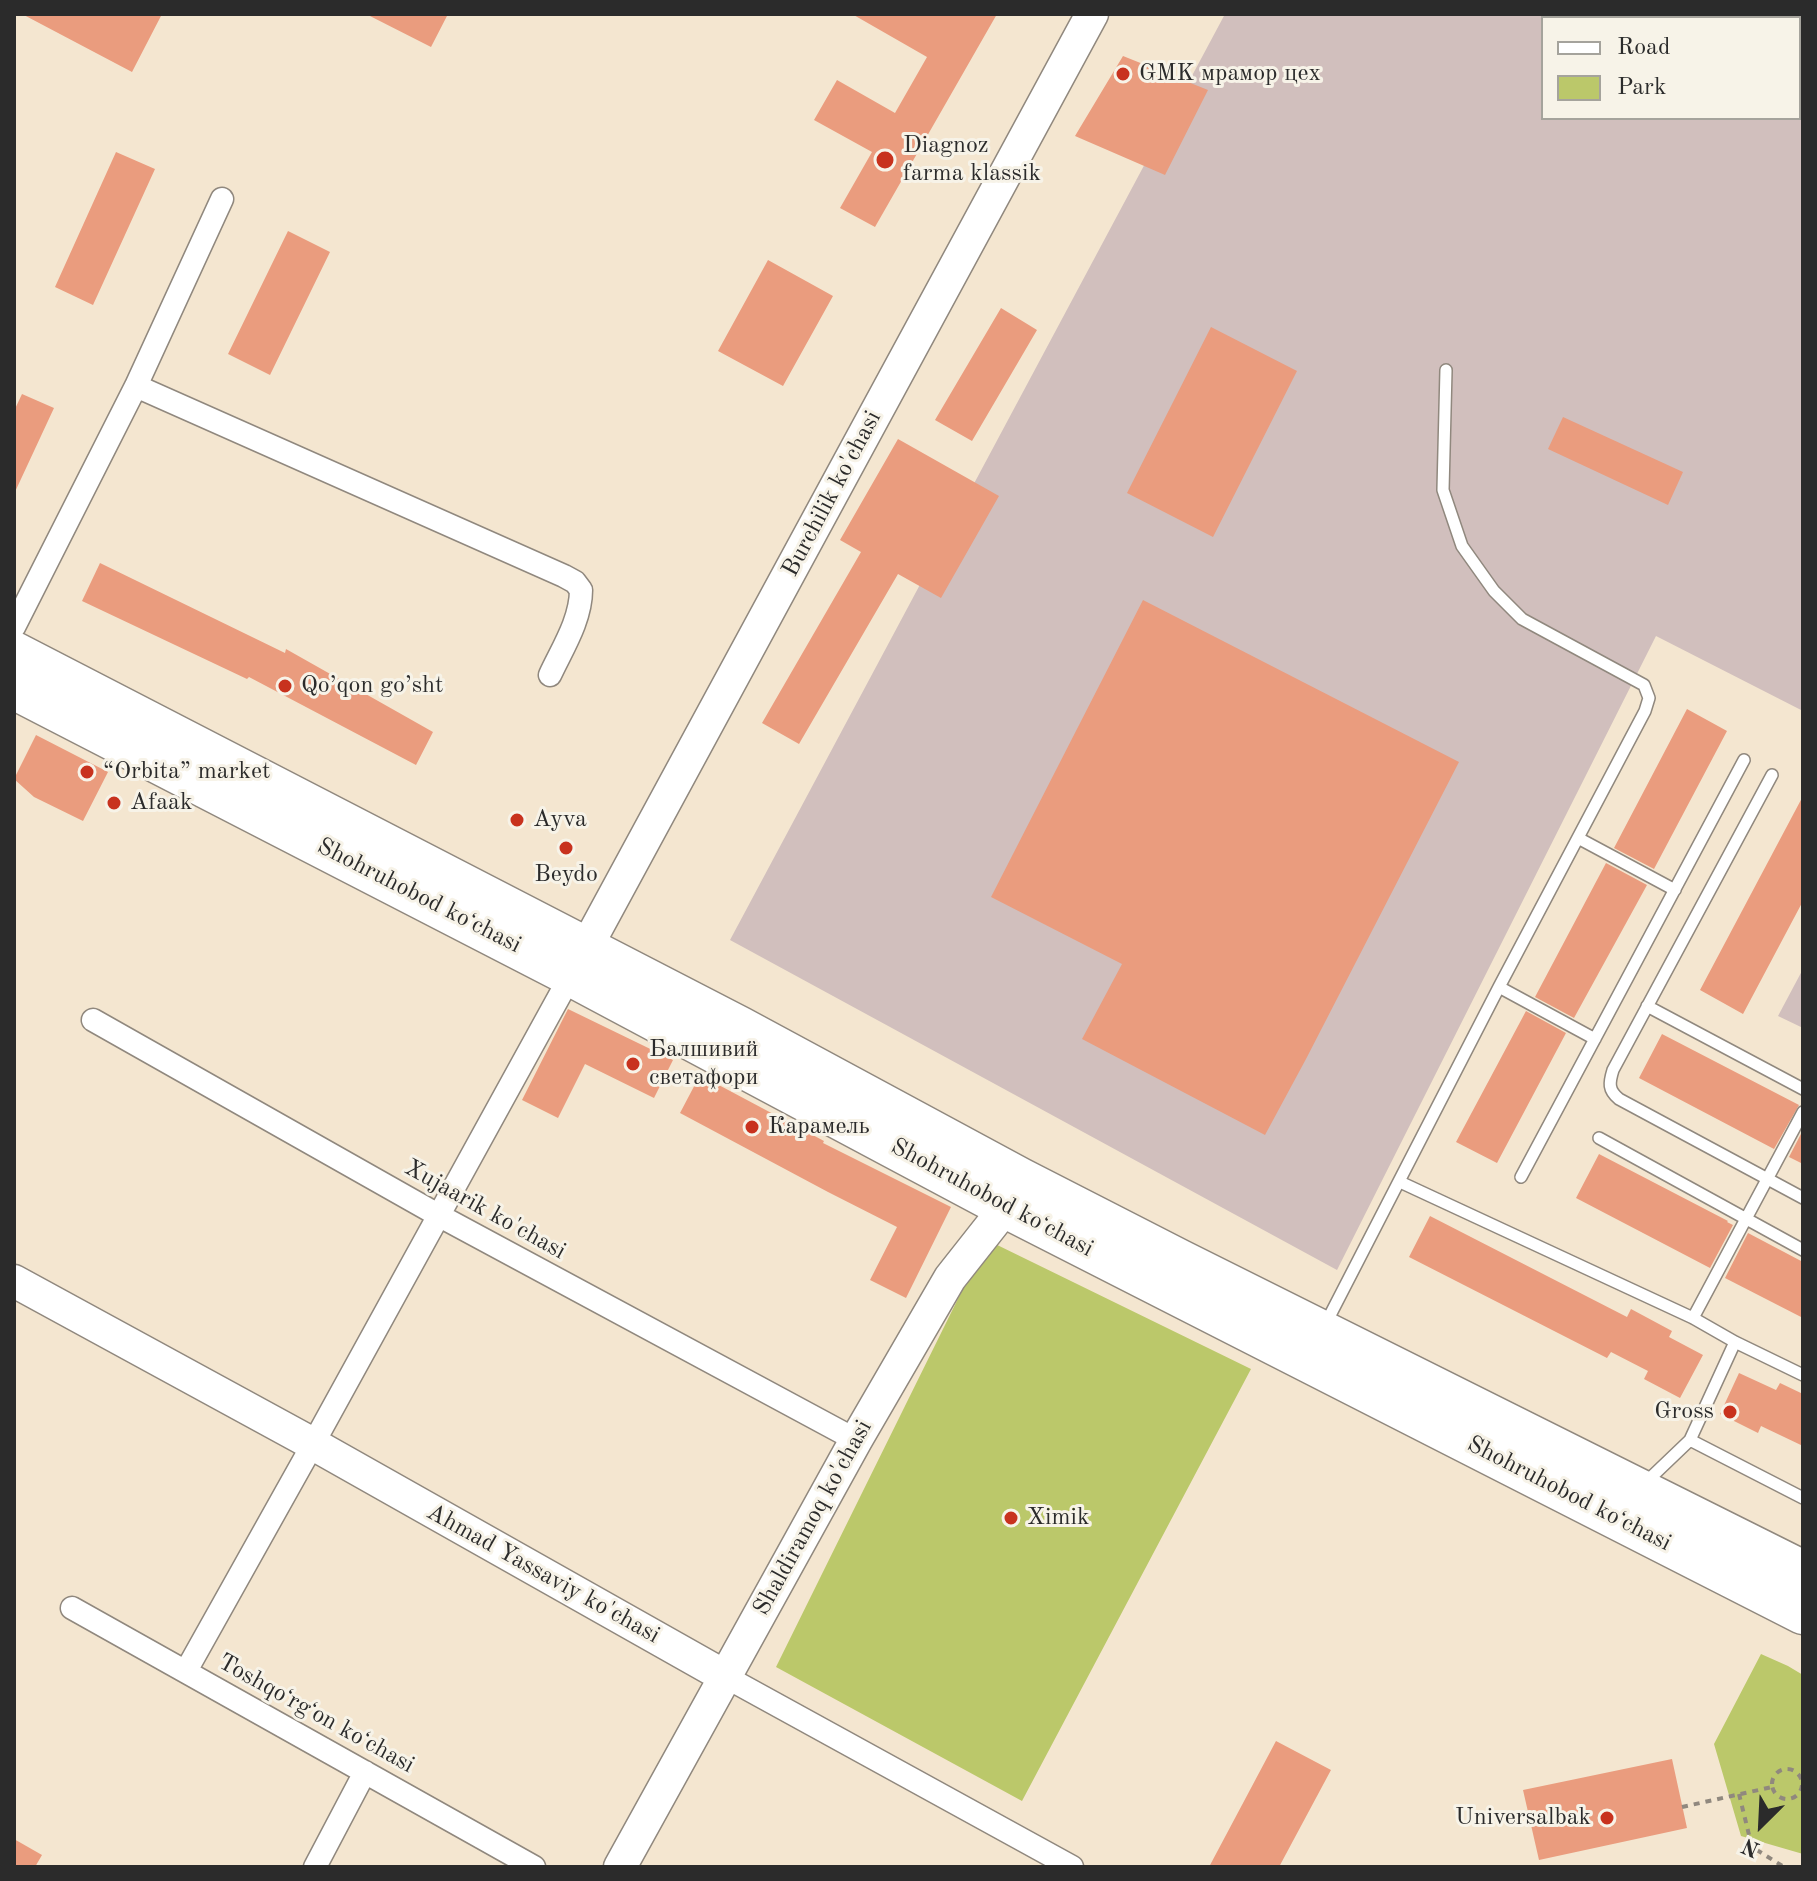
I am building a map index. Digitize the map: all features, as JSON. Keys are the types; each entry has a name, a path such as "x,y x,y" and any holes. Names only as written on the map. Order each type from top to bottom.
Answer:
{"highway":[{"name":"Shohruhobod koʻchasi","path":"15,681 578,962 1803,1613"},
{"name":"Shohruhobod koʻchasi","path":"1013,1193 1321,1332 1803,1572"}],"street":[{"name":"Burchilik ko'chasi","path":"578,962 1092,14"},
{"path":"14,627 136,386 222,199"},
{"path":"136,386 575,582 581,590 577,617 550,675"},
{"path":"186,1671 578,962"},
{"name":"Xujaarik ko'chasi","path":"93,1020 438,1215 856,1440"},
{"name":"Shaldiramoq ko'chasi","path":"620,1867 856,1440 950,1278 1013,1193"},
{"name":"Ahmad Yassaviy ko'chasi","path":"14,1281 1072,1867"},
{"name":"Toshqoʻrgʻon koʻchasi","path":"72,1608 534,1867"},
{"path":"315,1867 365,1772"}],"lane":[{"path":"1321,1332 1645,711 1649,698 1644,685 1522,619 1494,591 1462,546 1443,490 1446,370"},
{"path":"1521,1177 1744,760"},
{"path":"1772,775 1613,1070 1609,1084 1612,1094 1803,1198"},
{"path":"1578,838 1675,890"},
{"path":"1499,987 1595,1039"},
{"path":"1647,1006 1803,1089"},
{"path":"1693,1318 1803,1112"},
{"path":"1599,1138 1803,1250"},
{"path":"1400,1182 1693,1318 1803,1375"},
{"path":"1638,1491 1690,1440 1735,1342"},
{"path":"1690,1440 1803,1498"}],"path":[{"path":"1783,1769 1793,1769 1802,1780 1801,1790 1789,1799 1779,1797 1772,1787 1774,1774 1783,1769"},
{"path":"1682,1807 1772,1787"},
{"path":"1739,1794 1752,1847 1784,1867"}],"shaded area":[{"path":"1225,14 1803,14 1803,711 1656,636 1337,1270 730,940"},
{"path":"1803,969 1803,1028 1778,1016"}],"green space":[{"name":"Ximik","path":"987,1240 1251,1369 1022,1801 776,1667"},
{"path":"1761,1654 1803,1675 1803,1854 1741,1836 1714,1744"}],"building":[{"path":"22,14 162,14 132,72"},
{"path":"366,14 448,14 431,47"},
{"path":"852,14 997,14 875,227 840,208 872,152 814,120 837,80 895,113 927,57"},
{"path":"1123,56 1208,90 1165,175 1075,136"},
{"path":"116,152 155,169 93,305 55,287"},
{"path":"288,231 330,252 270,375 228,354"},
{"path":"768,260 833,296 783,386 718,351"},
{"path":"1001,308 1037,330 972,441 935,420"},
{"path":"1211,327 1297,371 1213,537 1127,493"},
{"path":"22,394 54,408 14,494 14,411"},
{"path":"1563,417 1683,472 1668,505 1548,449"},
{"path":"898,439 999,496 941,598 898,574 799,744 762,723 861,552 840,540"},
{"path":"100,563 285,653 286,649 433,732 416,765 249,677 247,679 82,601"},
{"path":"1143,600 1459,762 1265,1135 1082,1039 1122,964 991,897"},
{"path":"1687,709 1727,731 1654,869 1614,848"},
{"path":"36,735 108,772 83,821 34,797 14,779"},
{"path":"1803,796 1803,901 1743,1014 1700,990"},
{"path":"1606,863 1647,885 1574,1018 1535,997"},
{"name":"Балшивий светафори","path":"568,1009 673,1060 654,1098 585,1064 558,1118 522,1100"},
{"path":"1526,1011 1566,1033 1497,1163 1456,1142"},
{"path":"1662,1034 1799,1105 1774,1149 1639,1078"},
{"path":"700,1075 823,1143 951,1207 906,1298 870,1280 897,1227 680,1113"},
{"path":"1803,1130 1803,1164 1789,1157"},
{"path":"1599,1154 1733,1225 1710,1268 1576,1198"},
{"path":"1430,1216 1627,1317 1631,1309 1672,1331 1669,1337 1703,1355 1680,1398 1644,1379 1648,1371 1611,1352 1607,1358 1409,1257"},
{"path":"1748,1233 1803,1262 1803,1318 1725,1278"},
{"path":"1739,1373 1776,1390 1780,1383 1803,1394 1803,1446 1761,1426 1758,1433 1720,1414"},
{"path":"1276,1741 1331,1770 1279,1867 1209,1867"},
{"name":"Universalbak","path":"1672,1759 1687,1828 1539,1860 1523,1790"},
{"path":"14,1839 42,1855 35,1867 14,1867"}],"place":[{"name":"GMK мрамор цех","path":"1123,74"},
{"name":"Diagnoz farma klassik","path":"885,160"},
{"name":"Qo’qon go’sht","path":"285,686"},
{"name":"“Orbita” market","path":"87,772"},
{"name":"Afaak","path":"114,803"},
{"name":"Ayva","path":"517,820"},
{"name":"Beydo","path":"566,848"},
{"name":"Балшивий светафори","path":"633,1064"},
{"name":"Карамель","path":"752,1127"},
{"name":"Gross","path":"1730,1412"},
{"name":"Ximik","path":"1011,1518"},
{"name":"Universalbak","path":"1607,1818"}]}
